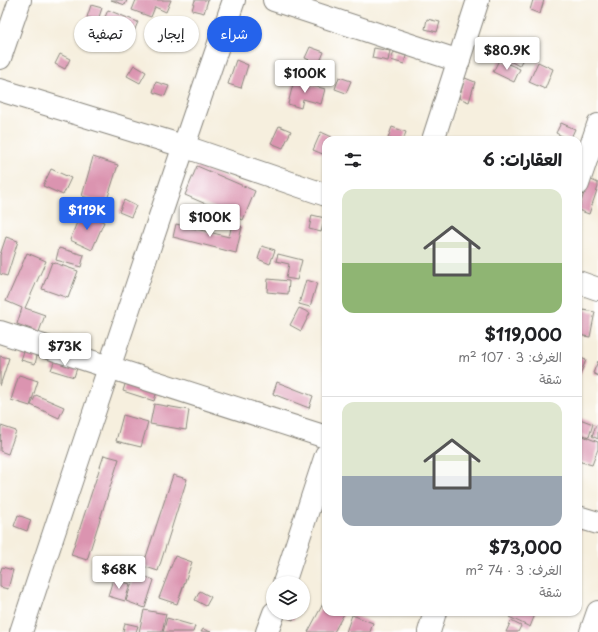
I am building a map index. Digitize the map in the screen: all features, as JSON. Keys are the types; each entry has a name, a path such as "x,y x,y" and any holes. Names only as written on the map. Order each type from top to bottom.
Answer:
{"street":[{"path":"0,58 20,0"},
{"path":"21,632 108,368 234,0"},
{"path":"274,0 459,61"},
{"path":"434,136 478,0"},
{"path":"0,90 183,146 322,194"},
{"path":"582,172 598,125"},
{"path":"582,283 598,289"},
{"path":"0,332 322,436"},
{"path":"286,576 322,467"},
{"path":"582,518 598,523"},
{"path":"591,632 598,612"},
{"path":"429,632 434,616"},
{"path":"267,632 271,620"}],"building":[{"path":"111,0 127,0 125,5"},
{"path":"136,0 171,0 166,12 155,7 151,16 132,10"},
{"path":"195,0 208,0 204,13 192,10"},
{"path":"533,0 544,0 540,14 530,10"},
{"path":"91,5 102,8 99,16 87,16"},
{"path":"108,10 123,16 105,16"},
{"path":"427,19 440,22 437,32 425,29"},
{"path":"520,39 531,45 519,66 508,60"},
{"path":"310,47 324,52 319,64 305,58"},
{"path":"374,48 390,51 388,61 372,58"},
{"path":"394,52 406,56 404,64 391,60"},
{"path":"60,54 70,59 65,69 55,64"},
{"path":"236,60 248,65 241,88 228,84"},
{"path":"499,60 520,69 514,82 493,72"},
{"path":"538,62 553,69 545,89 529,82"},
{"path":"134,65 146,72 140,83 127,76"},
{"path":"339,77 351,81 346,93 335,89"},
{"path":"465,78 475,82 469,102 459,98"},
{"path":"294,80 325,89 321,104 303,99 301,108 288,104"},
{"path":"156,82 169,86 165,96 153,92"},
{"path":"561,123 575,129 572,136 562,136 556,133"},
{"path":"279,126 291,131 283,148 271,143"},
{"path":"392,127 406,132 404,136 389,136"},
{"path":"321,132 330,136 322,136 322,154 313,150"},
{"path":"93,157 118,165 106,203 82,196"},
{"path":"197,166 255,191 243,220 185,195"},
{"path":"51,169 71,178 63,195 43,186"},
{"path":"589,179 598,183 589,214 582,211 582,199"},
{"path":"124,200 136,206 131,217 119,212"},
{"path":"81,212 104,222 92,250 70,240"},
{"path":"312,215 322,217 321,232 309,229"},
{"path":"176,224 229,237 232,224 242,227 236,253 173,237"},
{"path":"6,237 18,241 7,276 0,274 0,255"},
{"path":"262,246 275,250 270,264 258,259"},
{"path":"59,248 84,255 81,267 56,260"},
{"path":"27,253 46,261 25,308 45,315 39,332 17,324 22,308 6,301"},
{"path":"278,254 302,260 297,280 286,278 289,264 276,261"},
{"path":"52,262 78,271 68,298 42,289"},
{"path":"268,279 289,281 288,294 267,292"},
{"path":"306,280 317,283 310,307 299,304"},
{"path":"299,308 310,313 301,331 290,325"},
{"path":"583,310 595,312 590,337 582,336"},
{"path":"25,348 38,352 35,364 21,360"},
{"path":"0,356 9,358 0,386"},
{"path":"56,357 78,365 74,377 51,370"},
{"path":"582,358 586,360 582,370"},
{"path":"598,361 598,376 593,373"},
{"path":"19,375 38,381 30,406 11,400"},
{"path":"127,378 158,388 154,401 123,391"},
{"path":"277,382 313,396 309,408 273,394"},
{"path":"36,395 64,407 59,418 31,405"},
{"path":"154,404 189,410 186,430 150,424"},
{"path":"123,415 148,422 141,447 116,441"},
{"path":"582,420 593,424 589,437 582,434"},
{"path":"596,425 598,426 598,439 592,436"},
{"path":"1,426 16,431 8,454 0,451"},
{"path":"582,436 598,442 598,449 592,465 582,462"},
{"path":"104,455 119,459 87,560 71,555"},
{"path":"173,475 187,479 158,571 143,566"},
{"path":"18,515 31,520 27,531 14,526"},
{"path":"175,556 192,562 177,604 159,598"},
{"path":"2,567 13,570 8,589 0,587 0,573"},
{"path":"135,573 154,580 145,608 126,601"},
{"path":"113,579 130,584 125,601 108,596"},
{"path":"200,591 211,597 206,606 195,600"},
{"path":"322,606 322,616 343,616 334,632 308,632"},
{"path":"144,610 166,614 162,632 139,632"},
{"path":"352,616 373,623 370,632 346,632"},
{"path":"509,616 534,616 530,627"},
{"path":"167,618 195,626 193,632 163,632"},
{"path":"511,621 521,626 518,632 506,632"},
{"path":"125,623 138,626 136,632 123,632"},
{"path":"203,629 211,632 201,632"}]}
